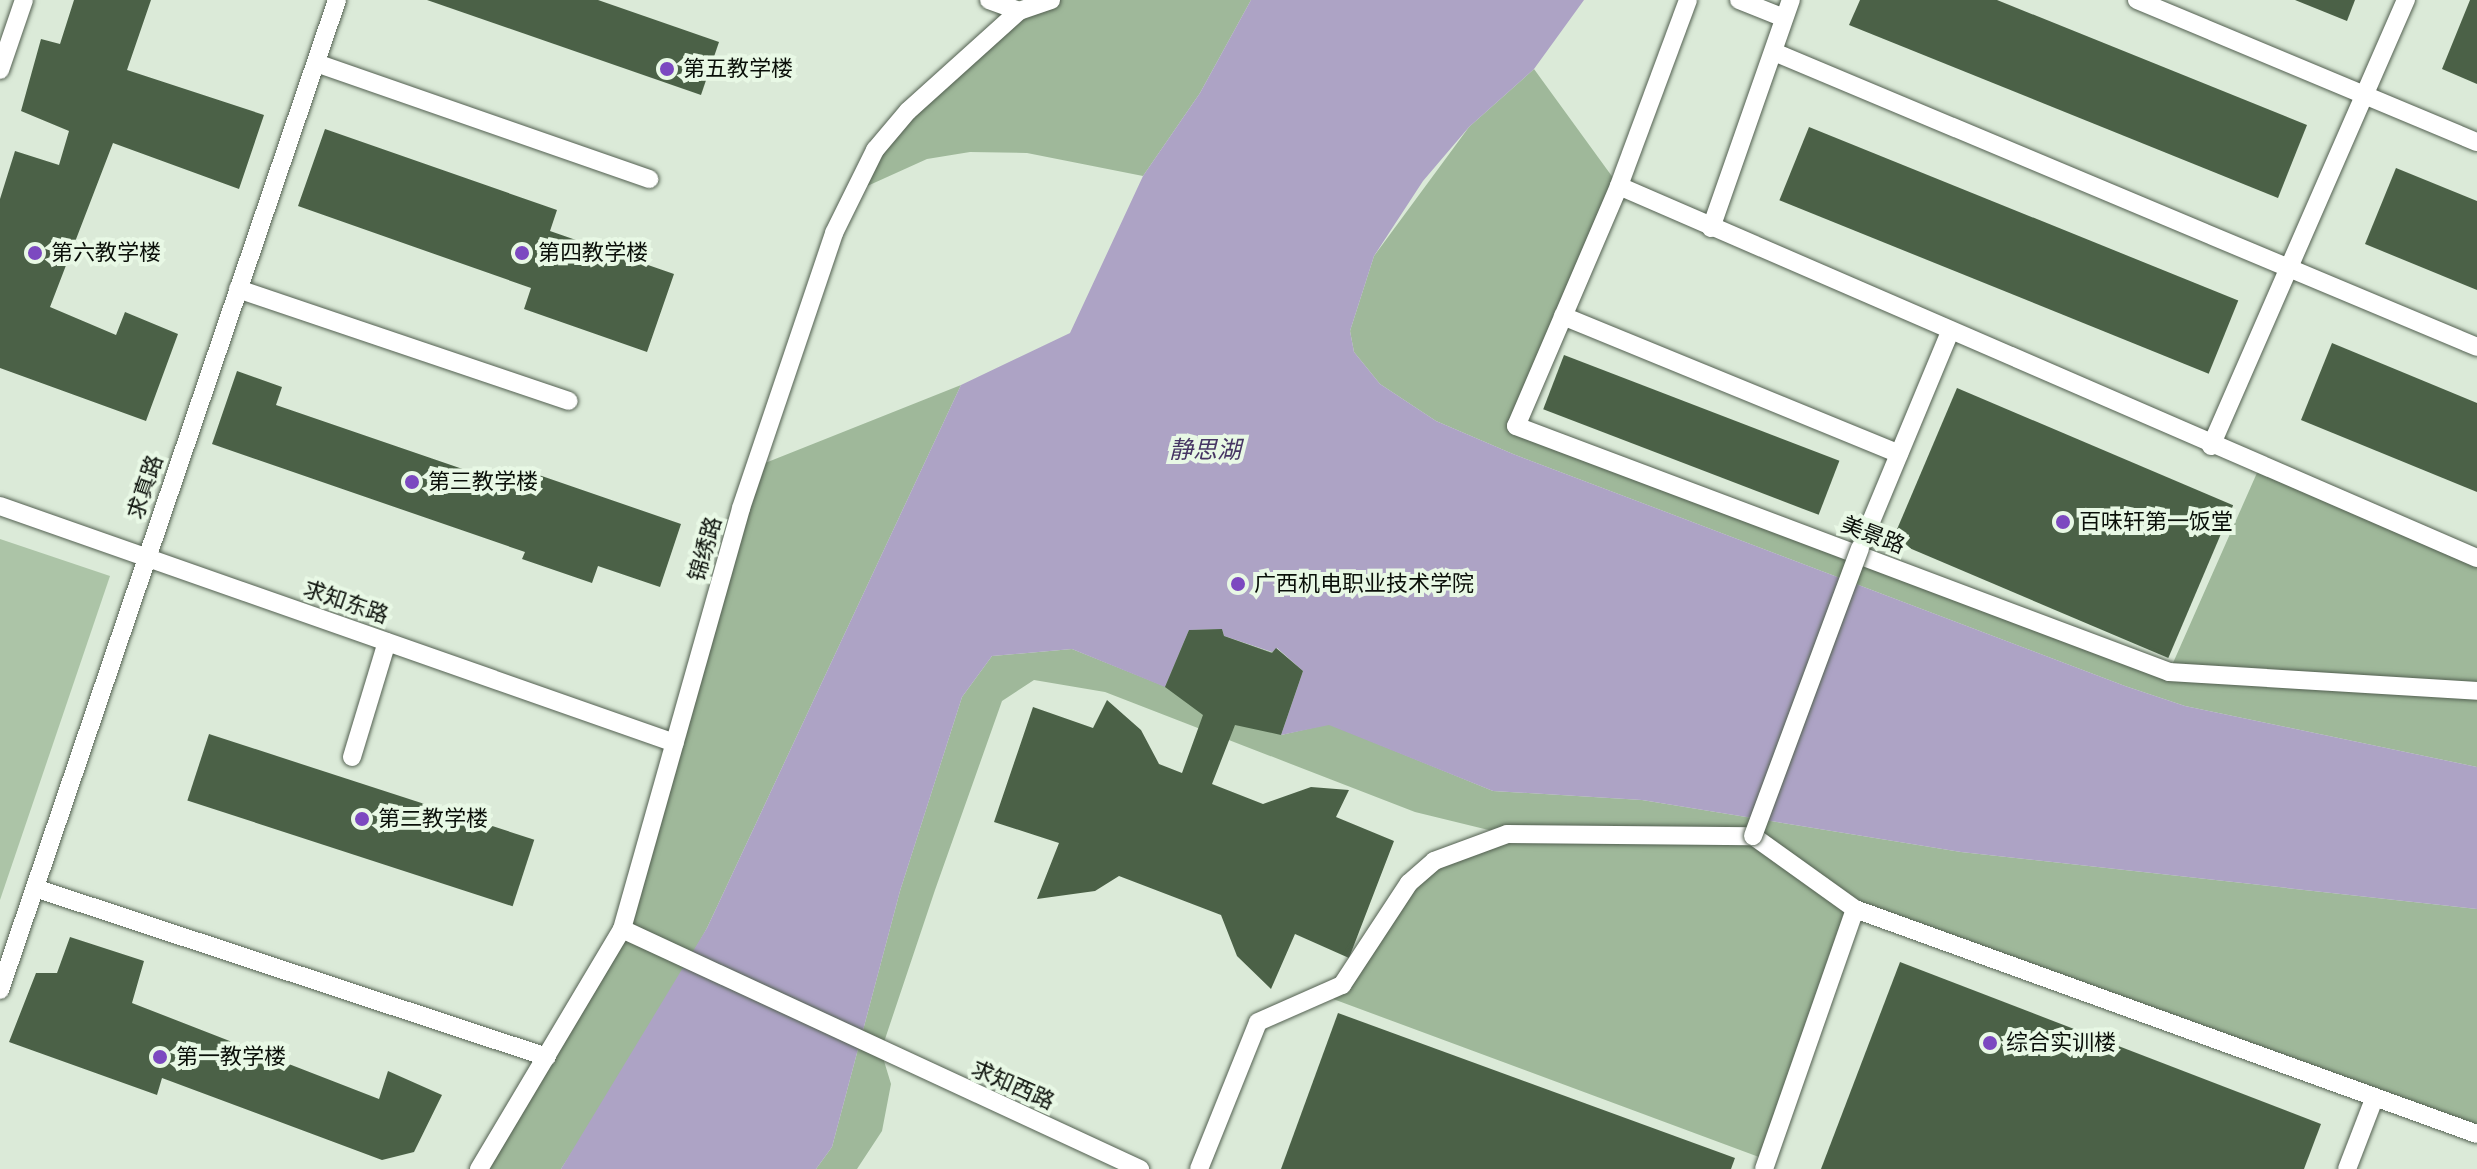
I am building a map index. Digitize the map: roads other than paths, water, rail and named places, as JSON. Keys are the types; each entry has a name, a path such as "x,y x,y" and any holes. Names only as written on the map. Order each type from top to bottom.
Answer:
{"lane":[{"path":"0,70 24,0"},
{"name":"求真路","path":"0,990 337,0"},
{"path":"989,0 1019,11"},
{"name":"锦绣路","path":"479,1169 622,929 741,508 834,233 875,150 919,100 1019,11 1051,0"},
{"name":"美景路","path":"1688,0 1619,186 1516,426 2169,672 2477,691"},
{"path":"1739,0 1784,18"},
{"path":"1711,228 1791,0"},
{"path":"2137,0 2477,142"},
{"path":"2211,446 2406,0"},
{"path":"1774,52 2477,347"},
{"path":"316,63 649,179"},
{"path":"1619,186 2211,446 2477,558"},
{"path":"238,289 569,401"},
{"path":"1563,316 1899,454"},
{"path":"1753,836 1860,548 1950,332"},
{"name":"求知东路","path":"0,506 675,743"},
{"path":"352,757 387,642"},
{"path":"1199,1169 1258,1022 1342,985 1409,883 1434,861 1507,834 1753,836 1855,909 2477,1134"},
{"path":"35,888 547,1057"},
{"path":"1764,1169 1855,909"},
{"name":"求知西路","path":"622,929 1140,1169"},
{"path":"2347,1169 2374,1099"}],"water":[{"name":"静思湖","path":"1251,0 1584,0 1534,69 1469,127 1423,181 1374,256 1350,331 1354,352 1380,384 1436,421 1513,454 2125,686 2185,706 2477,767 2477,909 1961,852 1642,800 1493,791 1329,725 1281,735 1303,671 1277,648 1272,652 1224,636 1222,629 1189,630 1165,687 1072,649 992,656 962,697 900,891 832,1147 816,1169 561,1169 707,928 961,385 1070,333 1143,176 1200,93"}],"place":[{"name":"第五教学楼","path":"667,69"},
{"name":"第六教学楼","path":"35,253"},
{"name":"第四教学楼","path":"522,253"},
{"name":"第三教学楼","path":"412,482"},
{"name":"百味轩第一饭堂","path":"2063,522"},
{"name":"广西机电职业技术学院","path":"1238,584"},
{"name":"第二教学楼","path":"362,819"},
{"name":"综合实训楼","path":"1990,1043"},
{"name":"第一教学楼","path":"160,1057"}]}
